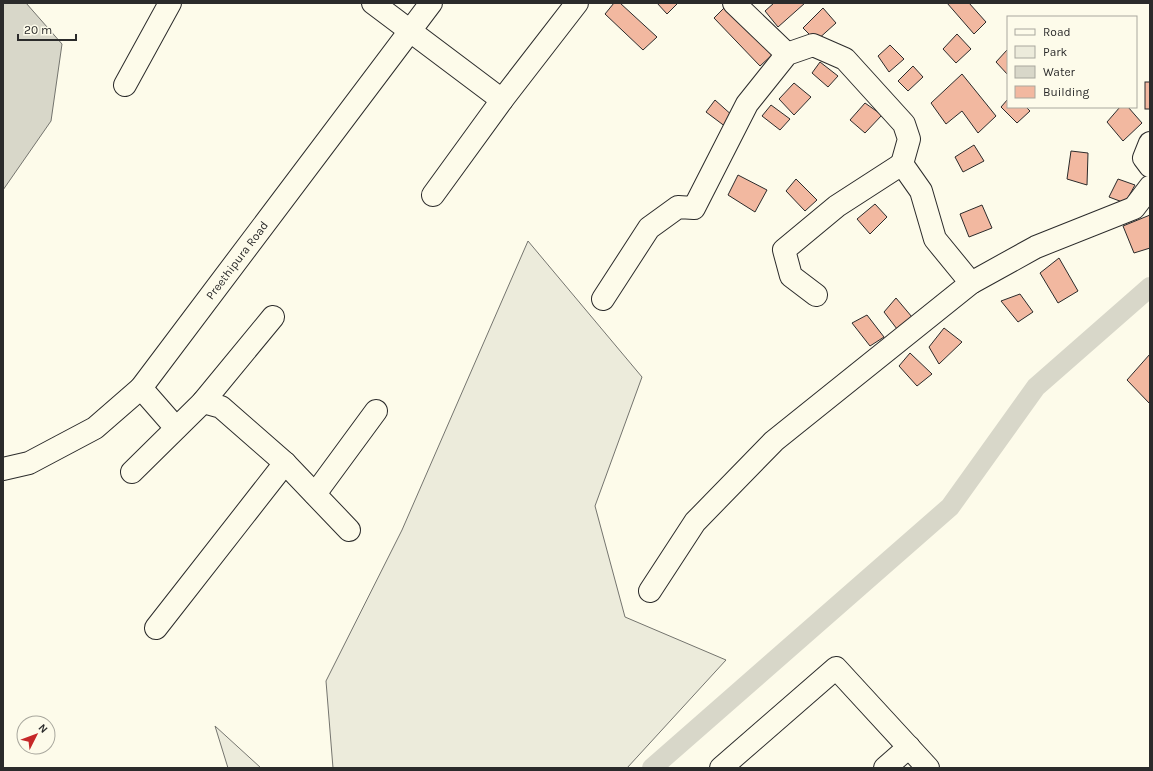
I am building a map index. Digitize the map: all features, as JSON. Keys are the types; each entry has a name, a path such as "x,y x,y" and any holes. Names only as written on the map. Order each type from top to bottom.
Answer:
{"street":[{"path":"125,85 170,3"},
{"path":"373,3 502,100"},
{"name":"Preethipura Road","path":"3,469 29,463 94,428 141,388 430,3"},
{"path":"433,195 502,100 577,3"},
{"path":"734,3 787,54"},
{"path":"603,299 649,228 678,207 694,208 747,104 787,54 813,45 845,59 904,124 909,139 902,164 837,206 784,250 791,276 816,295"},
{"path":"1150,143 1144,158 1150,166"},
{"path":"902,164 921,192 934,239 971,283"},
{"path":"650,591 695,522 774,441 971,283 1036,247 1134,208 1150,188"},
{"path":"132,472 203,402 273,317"},
{"path":"141,388 176,428"},
{"path":"203,402 221,407 285,463 350,530"},
{"path":"315,494 376,411"},
{"path":"156,628 285,463"},
{"path":"721,768 836,668 928,768"},
{"path":"885,768 909,747"}],"green space":[{"path":"528,241 642,377 595,506 625,617 726,660 627,768 333,768 326,681 402,530"},
{"path":"215,726 261,768 228,768"}],"water":[{"path":"3,3 26,3 62,44 51,121 3,190"}],"building":[{"path":"614,3 620,3 657,37 643,50 605,14"},
{"path":"657,3 678,3 667,14"},
{"path":"774,3 805,3 778,27 765,11"},
{"path":"947,3 969,3 986,22 974,34"},
{"path":"725,7 772,55 760,66 714,18"},
{"path":"823,8 836,23 816,41 803,28"},
{"path":"957,34 971,49 956,63 943,49"},
{"path":"890,45 904,59 889,72 878,56"},
{"path":"1007,50 1007,74 996,62"},
{"path":"820,62 838,76 828,87 812,73"},
{"path":"913,66 923,77 908,91 898,81"},
{"path":"962,74 996,116 978,133 962,111 946,124 931,103"},
{"path":"1145,82 1150,82 1150,109 1145,109"},
{"path":"794,83 811,97 794,115 779,99"},
{"path":"715,100 734,117 726,127 706,112"},
{"path":"1007,100 1007,108 1027,108 1030,111 1017,123 1001,107"},
{"path":"865,103 882,115 865,133 850,120"},
{"path":"771,105 790,119 780,130 762,116"},
{"path":"1119,108 1129,108 1142,123 1123,141 1107,122"},
{"path":"974,145 984,161 963,172 955,157"},
{"path":"1071,151 1088,153 1087,185 1067,179"},
{"path":"738,175 767,190 755,212 728,195"},
{"path":"796,179 817,200 805,211 786,191"},
{"path":"1118,179 1135,185 1125,203 1109,197"},
{"path":"875,204 887,217 870,234 857,219"},
{"path":"982,205 992,228 969,237 960,214"},
{"path":"1150,215 1150,248 1134,253 1123,226"},
{"path":"1059,258 1078,291 1058,303 1040,273"},
{"path":"1020,294 1033,312 1018,322 1001,301"},
{"path":"896,298 912,317 897,329 884,312"},
{"path":"867,315 884,337 870,346 852,323"},
{"path":"944,328 962,342 939,364 929,347"},
{"path":"910,353 932,374 917,386 899,366"},
{"path":"1150,354 1150,404 1127,380"}],"waterway":[{"path":"652,768 950,507 1036,387 1150,287"}]}
